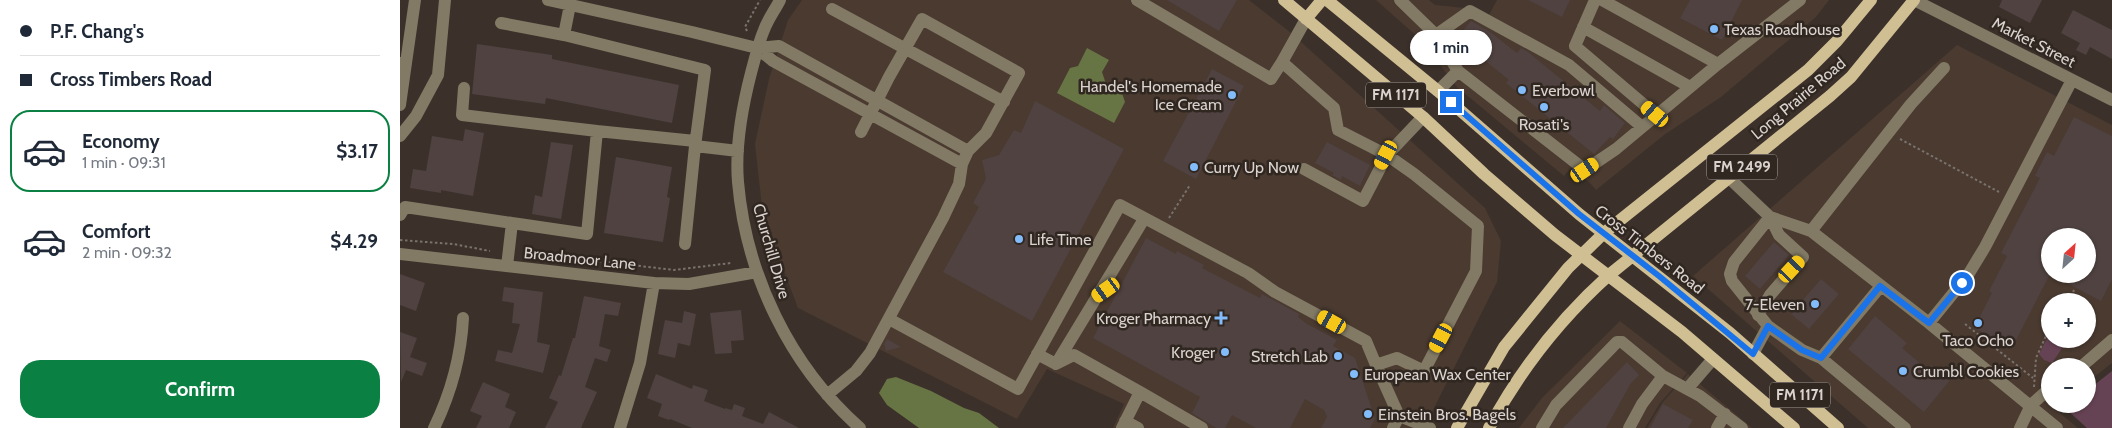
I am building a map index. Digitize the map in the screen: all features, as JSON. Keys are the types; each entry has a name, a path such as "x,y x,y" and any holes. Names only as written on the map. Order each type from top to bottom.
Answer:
{"main road":[{"name":"FM 1171","path":"1284,0 1423,117 1484,174 1555,235 1682,332 1785,425"},
{"path":"1306,19 1322,0"},
{"name":"Cross Timbers Road","path":"1327,0 1438,90 1516,159 1753,354 1838,428"},
{"name":"Long Prairie Road","path":"1457,428 1504,347 1547,293 1582,255 1604,233 1808,70 1837,41 1871,0"},
{"name":"Long Prairie Road","path":"1489,428 1502,403 1533,357 1579,303 1608,275 1634,257 1851,77 1914,0"}],"street":[{"path":"400,104 403,63 415,0"},
{"path":"400,136 416,116 438,75 445,0"},
{"path":"548,0 757,48 779,46 968,151"},
{"name":"Churchill Drive","path":"780,0 764,28 744,97 738,151 738,182 744,222 757,272 772,312 797,353 827,395 860,428"},
{"path":"1138,0 1271,79 1306,19"},
{"path":"1400,0 1436,35 1458,71 1585,170 1616,149 1655,114 1794,2"},
{"path":"1595,0 1575,46 1655,114"},
{"path":"1602,0 1718,64"},
{"name":"Market Street","path":"1914,0 2112,100"},
{"path":"564,35 570,5"},
{"path":"832,9 1004,102"},
{"path":"1436,35 1470,11 1569,65 1641,126"},
{"path":"827,395 856,371 870,353 955,193 959,184 962,164 968,151 986,133 1019,73 922,19 876,100 861,132"},
{"path":"501,23 564,35 705,70 684,244"},
{"path":"1583,27 1690,86"},
{"path":"757,48 773,61 962,164"},
{"path":"1282,62 1334,108 1338,130 1386,155 1414,174 1478,226 1476,271 1424,371 1397,358 1376,365"},
{"path":"1811,231 1911,104 1944,68"},
{"path":"1438,90 1458,71"},
{"path":"1929,323 1968,275 2011,198 2072,80"},
{"path":"464,88 462,115 695,143 738,151"},
{"path":"1304,169 1363,201 1386,155 1423,117"},
{"path":"400,215 405,207 587,234 597,131"},
{"path":"1729,178 1770,217 1779,236 1803,257 1770,295 1758,315"},
{"path":"889,319 1018,389 1120,205 1248,272 1275,292 1366,341 1396,422 1430,428"},
{"path":"1770,217 1811,231 1929,323 2057,428"},
{"path":"1770,217 1734,262 1730,274 1732,281 1768,326 1802,350 1821,358 1905,428"},
{"path":"1056,364 1144,219"},
{"path":"508,260 512,224"},
{"name":"Broadmoor Lane","path":"400,254 508,260 654,283 689,284 757,272"},
{"path":"620,428 640,363 654,283"},
{"path":"1821,358 1880,286"},
{"path":"434,428 449,393 461,348 463,318"},
{"path":"1753,354 1768,326"},
{"path":"2091,358 2112,340"},
{"path":"1542,428 1556,405 1617,342 1622,342 1663,376 1688,388 1742,428"},
{"path":"1037,354 1056,364"},
{"path":"1056,364 1074,355 1202,428"},
{"path":"1688,388 1713,359"},
{"path":"1629,428 1642,404 1663,376"},
{"path":"1138,428 1123,425 1140,392"},
{"path":"2020,428 2031,406 2041,397"},
{"path":"1717,428 1725,414"}],"path":[{"path":"747,31 745,27 760,0"},
{"path":"1900,139 2011,198"},
{"path":"1165,230 1167,222 1190,186"},
{"path":"400,240 453,244 508,260 555,256 674,270 733,263"},
{"path":"1965,324 2033,378"},
{"path":"2034,387 2033,378 2036,358 2041,347"}],"shaded area":[{"path":"802,0 1249,0 1290,32 1485,208 1501,241 1497,282 1424,428 1113,428 1124,404 1047,369 1017,419 798,308 763,216 755,144 769,79 788,20"},
{"path":"1376,0 1429,0 1435,5 1475,9 1489,15 1497,0 1829,0 1816,17 1721,97 1664,135 1596,190 1571,168 1564,176 1457,87 1421,40"},
{"path":"1957,45 2112,125 2112,363 2096,376 2096,358 2041,358 2041,413 2060,413 2078,428 1868,428 1693,276"},
{"path":"1087,48 1109,60 1102,72 1106,84 1121,90 1125,102 1114,123 1057,93 1070,68 1078,66"},
{"path":"1620,321 1687,373 1660,403 1645,428 1519,428 1542,398"},
{"path":"2042,348 2062,348 2055,358 2042,358 2039,354"},
{"path":"2112,371 2112,428 2087,428 2070,413 2096,413 2096,384"},
{"path":"1688,374 1752,428 1647,428 1662,403"},
{"path":"896,377 979,413 999,428 919,428 887,405 879,393 887,379"}],"building":[{"path":"1167,0 1237,0 1219,31"},
{"path":"1528,0 1570,0 1562,17"},
{"name":"Texas Roadhouse","path":"1690,0 1742,0 1722,40 1680,18"},
{"path":"2002,0 2042,0 2030,23 1999,7"},
{"path":"2073,10 2112,30 2112,59 2090,47 2086,55 2076,50 2080,43 2061,33"},
{"path":"1471,21 1490,32 1517,53 1521,48 1528,52 1600,111 1604,105 1625,123 1613,139 1610,137 1594,154 1506,83 1509,80 1457,38"},
{"path":"477,44 552,55 552,59 679,85 672,123 546,98 545,104 472,94"},
{"path":"1212,69 1244,86 1196,179 1163,161"},
{"name":"Life Time","path":"1035,101 1124,149 1032,321 943,272 979,207 973,203 986,179 982,160 999,155 1014,130 1021,133"},
{"path":"2074,117 2112,136 2112,279 2101,301 2096,298 2096,293 2086,293 2067,283 2096,283 2096,228 2041,228 2041,283 2045,283 2012,348 1974,328 1992,293 1989,291 2007,256 2001,253 2040,178 2035,176 2047,152 2054,156"},
{"path":"465,129 484,133 473,196 441,190 441,193 410,188 413,169 426,171 432,136 463,141"},
{"path":"551,142 573,145 561,219 532,214 535,195 542,197"},
{"path":"1327,142 1370,165 1360,186 1342,176 1341,180 1332,175 1334,173 1315,163"},
{"path":"616,157 672,167 667,197 670,198 663,242 604,233"},
{"path":"1146,238 1176,254 1177,251 1204,265 1202,268 1260,298 1262,294 1299,314 1298,317 1307,324 1337,340 1333,346 1355,358 1375,419 1370,428 1321,428 1327,417 1324,410 1305,399 1290,428 1256,428 1232,415 1225,428 1216,428 1192,413 1200,397 1093,338"},
{"name":"7-Eleven","path":"1774,242 1789,255 1760,289 1745,276"},
{"path":"400,274 425,283 416,311 400,305"},
{"name":"7-Eleven","path":"1821,279 1839,294 1809,329 1791,314"},
{"path":"504,287 543,292 537,342 550,345 543,373 495,361 498,350 512,353 520,324 512,323 514,303 502,301"},
{"path":"584,296 621,303 618,316 605,314 599,346 611,350 607,362 595,358 585,387 597,392 581,428 545,428 558,402 549,398 559,375 561,376 573,338 575,338"},
{"path":"741,310 744,340 731,341 732,353 715,354 710,313"},
{"path":"684,311 696,314 690,346 678,343 675,358 658,354 665,320 682,323"},
{"path":"1875,316 1907,343 1902,348 1927,369 1931,365 1950,380 1924,412 1848,349"},
{"path":"400,332 417,338 410,357 427,363 422,376 406,370 401,382"},
{"path":"887,339 901,347 886,351 884,344"},
{"path":"1627,362 1639,375 1631,383 1606,428 1563,428"},
{"path":"656,374 692,389 693,385 708,390 704,401 725,409 732,410 734,404 745,408 742,416 763,424 769,412 799,428 692,428 658,416 662,404 647,398"},
{"path":"483,382 510,394 505,407 516,412 509,428 476,428 482,416 470,411"},
{"path":"1663,404 1693,420 1688,428 1650,428"}],"place":[{"name":"Texas Roadhouse","path":"1714,29"},
{"name":"Everbowl","path":"1522,90"},
{"name":"Handel's Homemade Ice Cream","path":"1232,95"},
{"name":"Rosati's","path":"1544,107"},
{"name":"Curry Up Now","path":"1194,167"},
{"name":"Life Time","path":"1019,239"},
{"name":"7-Eleven","path":"1815,304"},
{"name":"Kroger Pharmacy","path":"1221,318"},
{"name":"Taco Ocho","path":"1978,323"},
{"name":"Kroger","path":"1225,352"},
{"name":"Stretch Lab","path":"1338,356"},
{"name":"Crumbl Cookies","path":"1903,371"},
{"name":"European Wax Center","path":"1354,374"},
{"name":"Einstein Bros. Bagels","path":"1368,414"}],"route":[{"path":"1451,102 1579,214 1730,333 1753,354 1768,326 1802,350 1821,358 1880,286 1929,323 1962,283"}]}
